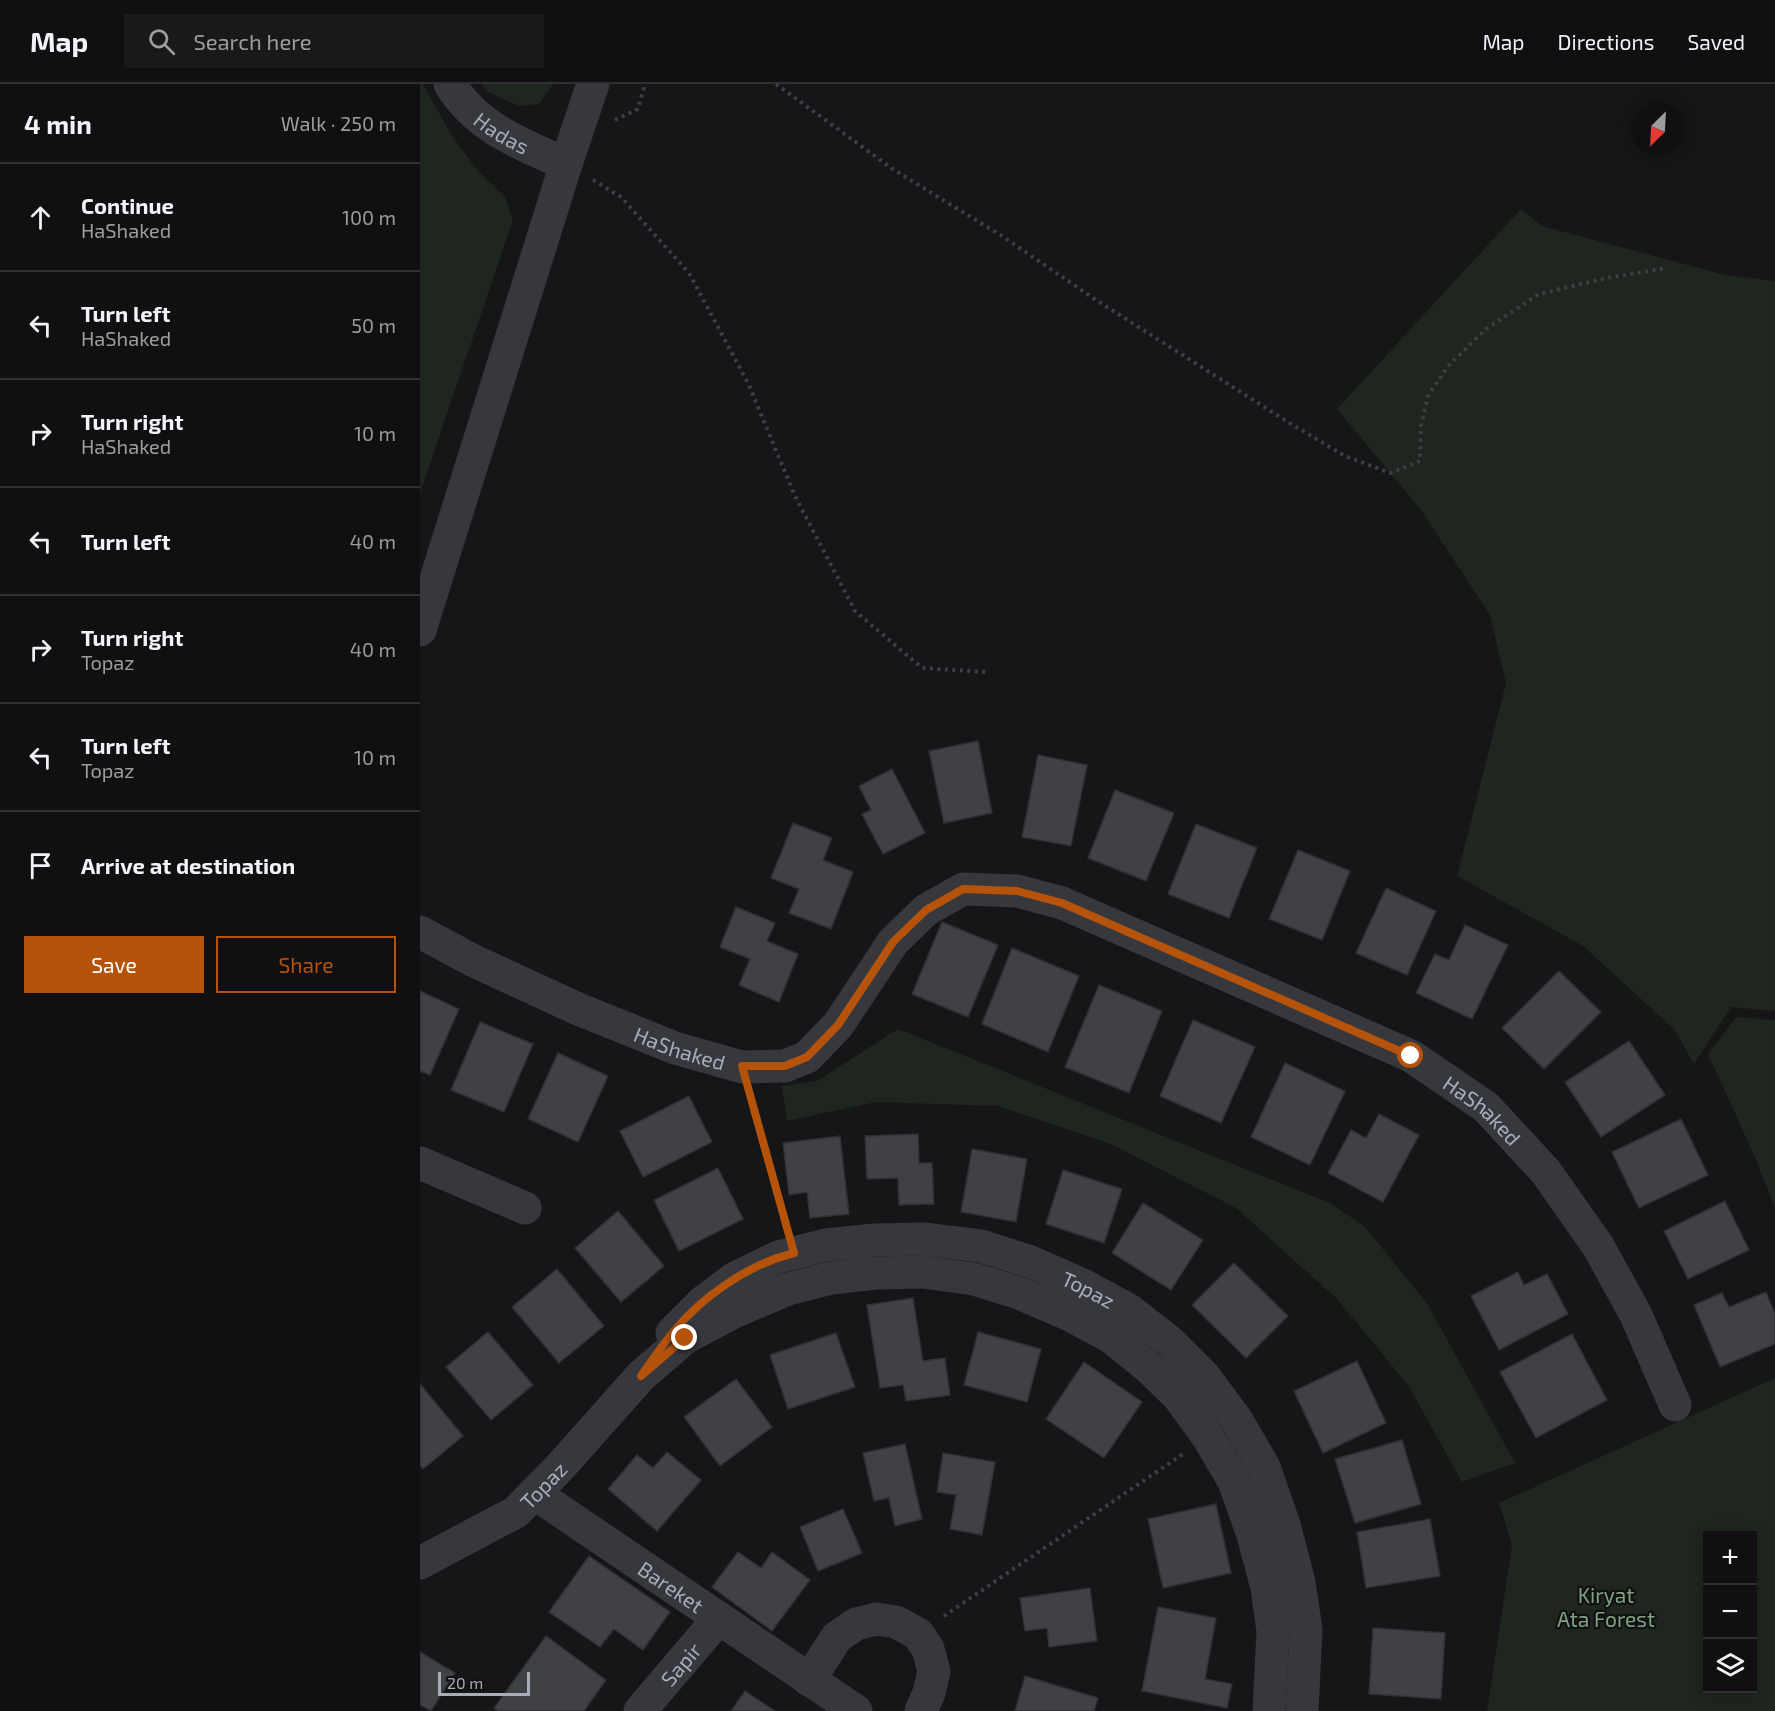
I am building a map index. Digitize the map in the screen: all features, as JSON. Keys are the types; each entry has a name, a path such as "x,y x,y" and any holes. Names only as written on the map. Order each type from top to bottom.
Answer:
{"street":[{"name":"Hadas","path":"450,84 456,94 488,126 517,143 566,164"},
{"path":"420,630 593,84"},
{"name":"HaShaked","path":"420,932 472,960 578,1010 675,1048 742,1066 785,1066 807,1057 838,1025 893,942 926,910 963,889 1017,891 1062,903 1411,1056 1486,1107 1546,1172 1598,1246 1636,1315 1675,1405"},
{"path":"420,1162 525,1208"},
{"name":"Topaz","path":"420,1563 516,1512 560,1467 641,1376 675,1330 703,1302 735,1278 778,1257 826,1245 874,1240 923,1239 981,1246 1031,1262 1083,1285 1129,1310 1170,1342 1204,1376 1236,1419 1264,1467 1284,1525 1299,1582 1306,1630 1302,1711"},
{"name":"Topaz","path":"641,1376 685,1338 736,1311 788,1289 831,1278 876,1273 922,1272 974,1279 1019,1293 1068,1314 1110,1337 1148,1367 1179,1397 1208,1437 1234,1481 1253,1535 1267,1588 1273,1631 1269,1711"},
{"name":"Bareket","path":"534,1493 856,1711"},
{"name":"Sapir","path":"640,1711 719,1618"},
{"path":"809,1680 837,1637 856,1624 877,1619 896,1622 918,1634 928,1649 934,1671 929,1693 921,1711"}],"path":[{"path":"776,84 894,170 1002,236 1093,298 1283,419 1345,456 1390,473 1420,461 1421,426 1428,396 1449,365 1486,329 1539,294 1607,278 1667,268"},
{"path":"566,164 621,197 689,273 748,383 795,496 855,611 922,668 987,672"},
{"path":"742,1066 794,1253"},
{"path":"918,1634 1208,1437"}],"green space":[{"path":"420,84 423,84 452,136 478,171 505,197 513,220 420,493"},
{"path":"481,84 553,84 539,104 519,106 486,91"},
{"path":"1521,209 1542,226 1725,275 1775,281 1775,1011 1731,1007 1694,1064 1674,1029 1583,946 1457,876 1506,683 1490,615 1421,510 1337,409"},
{"path":"1736,1017 1775,1020 1775,1208 1755,1157 1708,1054"},
{"path":"898,1029 1330,1203 1364,1226 1427,1303 1515,1463 1462,1482 1408,1385 1337,1299 1236,1208 1111,1144 998,1106 876,1102 787,1121 782,1086 817,1081"},
{"name":"Kiryat Ata Forest","path":"1775,1378 1775,1711 1487,1711 1512,1545 1499,1503"}],"building":[{"path":"978,741 992,813 944,823 929,751"},
{"path":"1038,755 1087,765 1071,846 1022,837"},
{"path":"892,769 925,833 883,854 862,814 871,810 859,786"},
{"path":"1115,790 1174,813 1146,881 1088,858"},
{"path":"793,823 832,838 823,860 853,872 831,929 789,913 799,889 771,878"},
{"path":"1196,824 1257,848 1229,918 1168,894"},
{"path":"1298,850 1350,871 1322,940 1269,919"},
{"path":"1386,888 1436,911 1407,975 1356,953"},
{"path":"736,907 775,923 767,941 798,954 779,1002 739,985 750,959 720,947"},
{"path":"942,922 998,945 968,1017 912,994"},
{"path":"1465,925 1508,945 1472,1019 1416,993 1435,954 1449,960"},
{"path":"1012,948 1079,976 1048,1052 982,1024"},
{"path":"1559,971 1601,1012 1544,1069 1502,1028"},
{"path":"1099,985 1162,1011 1129,1093 1065,1067"},
{"path":"420,991 459,1009 430,1075 420,1071"},
{"path":"1193,1020 1255,1047 1221,1123 1160,1096"},
{"path":"480,1022 533,1044 504,1112 451,1090"},
{"path":"1629,1041 1665,1095 1601,1137 1565,1082"},
{"path":"558,1053 608,1076 578,1142 528,1119"},
{"path":"1285,1063 1345,1091 1310,1165 1251,1137"},
{"path":"689,1096 712,1142 643,1177 620,1131"},
{"path":"1379,1114 1419,1135 1383,1202 1328,1173 1351,1130 1366,1138"},
{"path":"1681,1119 1708,1175 1639,1208 1612,1152"},
{"path":"918,1134 919,1163 932,1163 934,1204 899,1205 898,1178 867,1179 865,1136"},
{"path":"840,1136 849,1214 810,1218 807,1192 789,1195 783,1143"},
{"path":"972,1149 1027,1159 1016,1222 961,1212"},
{"path":"718,1168 743,1219 679,1251 654,1200"},
{"path":"1063,1170 1122,1189 1104,1243 1046,1224"},
{"path":"1725,1201 1749,1250 1688,1279 1664,1231"},
{"path":"1143,1203 1203,1240 1171,1290 1112,1253"},
{"path":"618,1211 664,1266 621,1302 575,1248"},
{"path":"1234,1263 1288,1316 1246,1358 1192,1305"},
{"path":"557,1269 604,1326 559,1363 512,1307"},
{"path":"1518,1272 1524,1285 1547,1274 1568,1314 1499,1350 1471,1296"},
{"path":"1766,1292 1775,1314 1775,1344 1720,1367 1694,1305 1722,1293 1729,1307"},
{"path":"913,1298 923,1361 945,1358 950,1395 906,1401 903,1385 880,1388 867,1305"},
{"path":"488,1332 533,1385 491,1420 446,1367"},
{"path":"978,1332 1041,1349 1027,1402 964,1385"},
{"path":"836,1333 855,1387 788,1409 770,1355"},
{"path":"1572,1334 1607,1400 1536,1438 1500,1372"},
{"path":"1357,1361 1386,1423 1323,1453 1294,1391"},
{"path":"1084,1362 1142,1402 1104,1458 1046,1419"},
{"path":"736,1379 772,1427 720,1466 684,1417"},
{"path":"420,1384 463,1436 423,1469 420,1465"},
{"path":"1402,1440 1421,1504 1355,1523 1335,1459"},
{"path":"905,1444 922,1519 895,1526 889,1498 874,1501 863,1453"},
{"path":"667,1452 701,1480 657,1531 608,1489 637,1455 653,1468"},
{"path":"943,1453 995,1462 982,1535 950,1529 956,1495 937,1492"},
{"path":"1216,1504 1231,1573 1163,1588 1148,1519"},
{"path":"843,1509 862,1553 818,1571 800,1527"},
{"path":"1430,1519 1440,1576 1366,1588 1357,1532"},
{"path":"738,1552 761,1568 772,1552 810,1580 772,1631 712,1587"},
{"path":"589,1556 670,1612 643,1650 614,1629 600,1647 549,1612"},
{"path":"1090,1588 1097,1641 1049,1647 1047,1628 1025,1631 1020,1598"},
{"path":"1158,1607 1216,1618 1205,1679 1232,1684 1227,1708 1142,1691"},
{"path":"1373,1628 1445,1633 1441,1699 1369,1694"},
{"path":"546,1636 606,1680 584,1711 498,1711 494,1708"},
{"path":"420,1652 455,1673 431,1711 420,1705"},
{"path":"1025,1676 1098,1698 1094,1711 1015,1711"},
{"path":"745,1691 775,1711 731,1711"}],"route":[{"path":"685,1338 641,1376 675,1330 703,1302 735,1278 778,1257 794,1253 742,1066 785,1066 807,1057 838,1025 893,942 926,910 963,889 1017,891 1062,903 1411,1056"}]}
